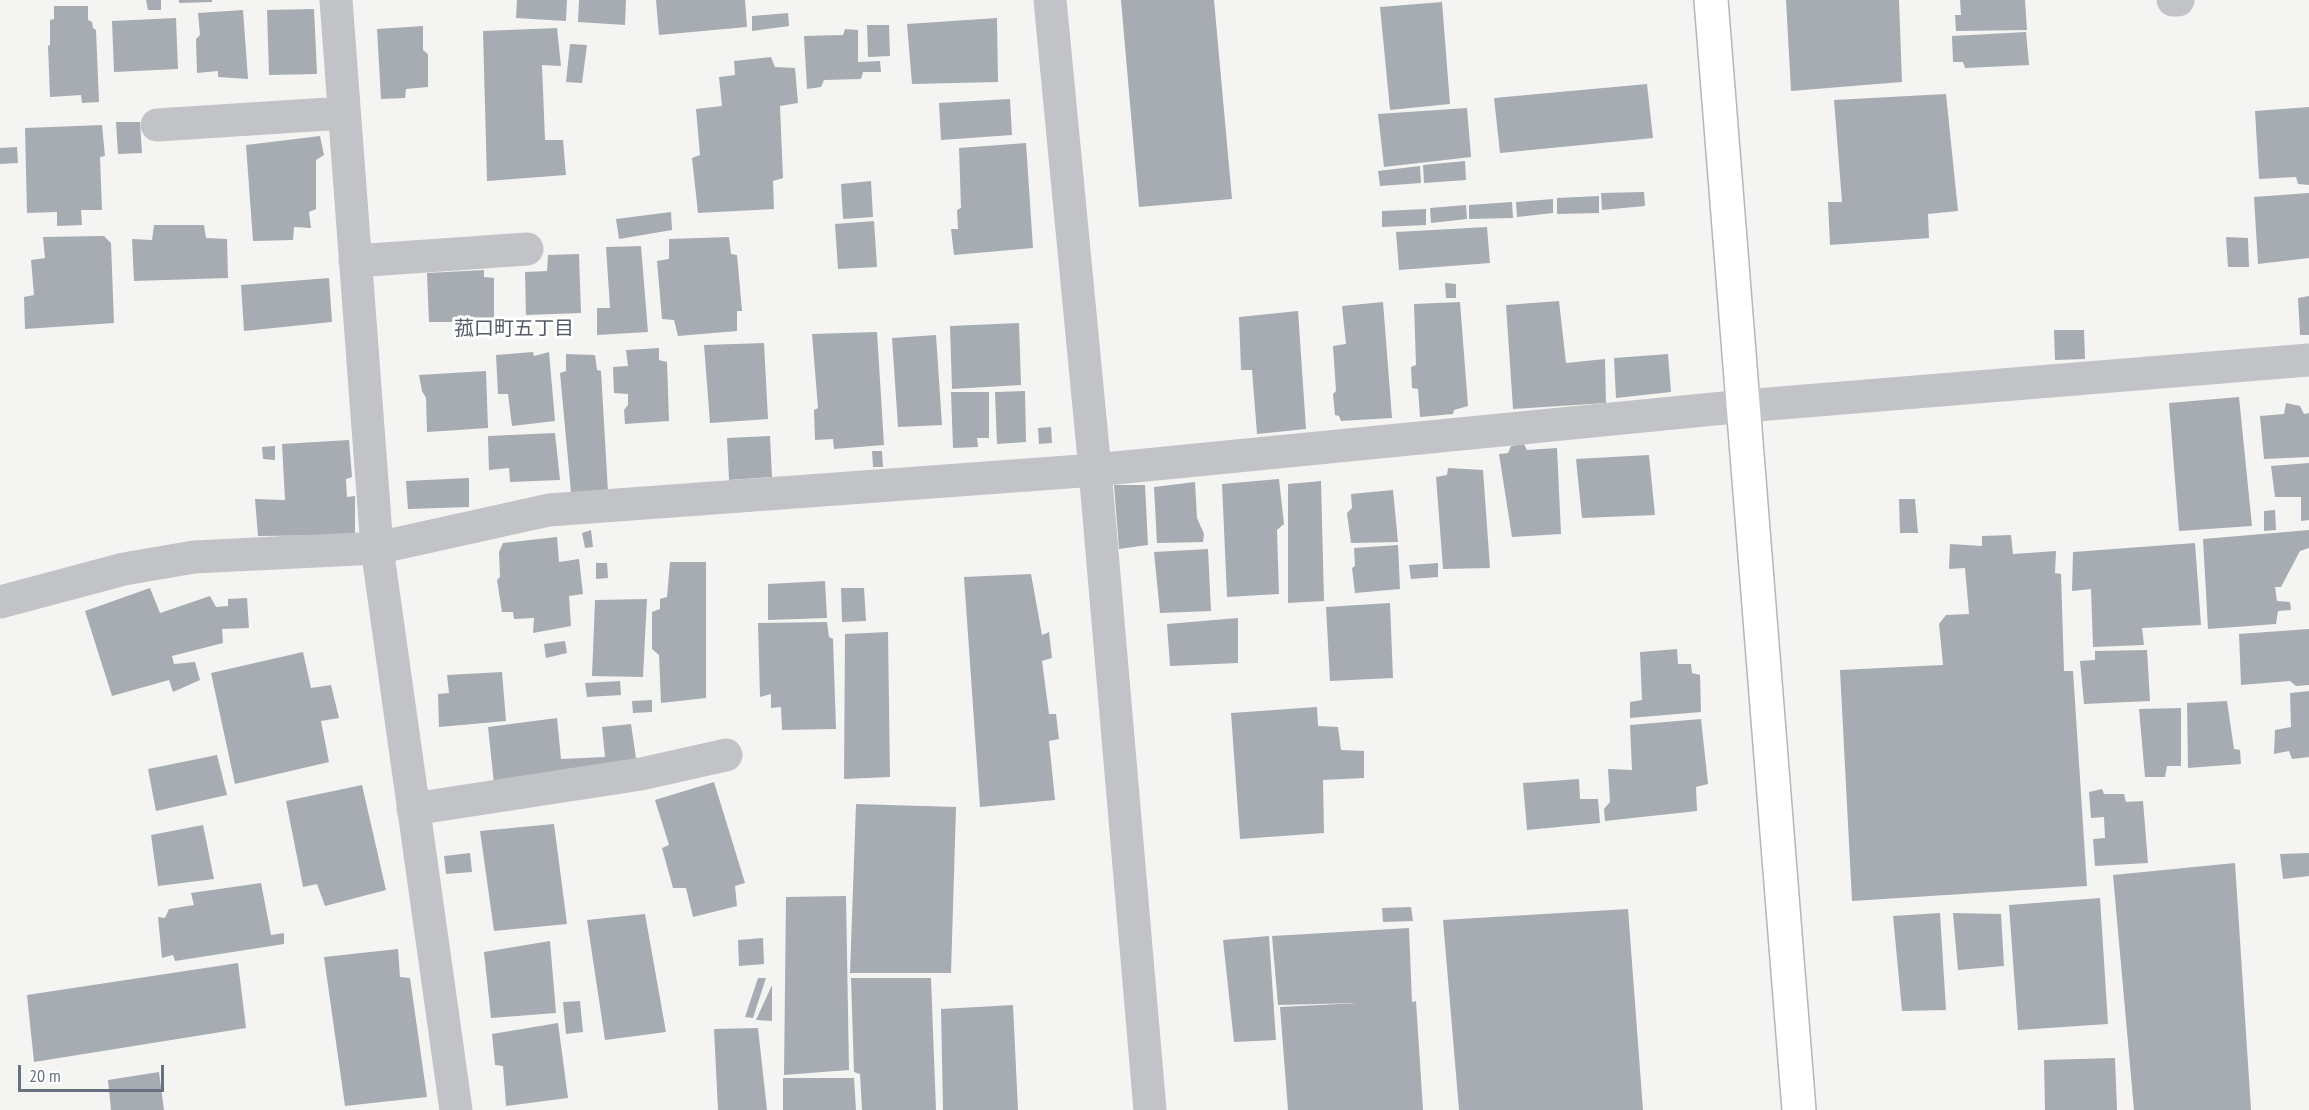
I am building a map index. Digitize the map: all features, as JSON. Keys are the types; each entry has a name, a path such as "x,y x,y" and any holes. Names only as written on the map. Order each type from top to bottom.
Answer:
{"street":[{"path":"336,0 377,548 456,1110"},
{"path":"1050,0 1095,470 1150,1110"},
{"path":"1712,0 1799,1110"},
{"path":"2173,0 2178,0"},
{"path":"157,125 344,113"},
{"path":"355,261 527,249"},
{"path":"0,602 124,569 194,557 377,548 549,510 1095,470 1744,406 2309,360"},
{"path":"413,809 641,774 726,755"}],"building":[{"path":"146,0 161,0 161,10 148,10"},
{"path":"179,0 212,0 212,2 179,3"},
{"path":"517,0 567,0 566,21 516,18"},
{"path":"579,0 626,0 625,25 578,22"},
{"path":"656,0 745,0 747,27 659,35"},
{"path":"1121,0 1214,0 1232,199 1139,207"},
{"path":"1786,0 1899,0 1902,82 1791,91"},
{"path":"1960,0 2025,0 2027,30 1956,31 1955,15 1961,15"},
{"path":"1442,2 1450,104 1390,110 1380,7"},
{"path":"54,6 88,6 88,20 92,22 96,30 99,102 82,103 81,95 50,97 48,46 50,45 50,20 54,19"},
{"path":"314,9 317,74 269,75 267,10"},
{"path":"243,10 248,79 218,77 218,71 197,73 196,39 200,35 198,13"},
{"path":"788,13 789,26 752,31 752,16"},
{"path":"176,18 178,69 114,72 112,21"},
{"path":"997,18 998,82 912,84 907,24"},
{"path":"867,25 889,25 890,56 868,57"},
{"path":"423,26 423,50 428,54 428,87 406,89 405,98 381,99 377,29"},
{"path":"557,28 561,66 542,65 545,140 563,140 566,175 487,181 483,31"},
{"path":"845,29 858,30 858,62 880,61 881,72 863,72 861,79 824,80 821,87 807,89 804,36 843,35"},
{"path":"2026,32 2029,65 1965,68 1963,62 1953,62 1952,36"},
{"path":"570,44 587,45 582,83 566,82"},
{"path":"771,57 775,67 795,68 798,103 780,106 783,178 773,181 774,209 698,213 692,158 700,155 696,109 722,106 719,77 735,75 734,61"},
{"path":"1647,84 1653,138 1500,153 1494,98"},
{"path":"1946,94 1958,211 1928,214 1929,238 1830,245 1828,202 1842,202 1834,100"},
{"path":"1010,99 1012,135 941,140 939,103"},
{"path":"2309,107 2309,185 2298,184 2296,177 2259,179 2255,111"},
{"path":"1467,108 1471,157 1384,167 1378,114"},
{"path":"116,122 140,122 142,153 118,154"},
{"path":"102,125 105,156 100,157 102,210 81,210 82,225 57,226 57,212 27,213 25,128"},
{"path":"320,136 324,155 316,160 316,209 309,212 311,228 294,227 293,240 253,241 246,145"},
{"path":"1026,143 1033,248 954,255 951,229 958,229 957,210 961,208 959,148"},
{"path":"17,147 18,163 0,164 0,148"},
{"path":"1465,161 1466,180 1424,183 1423,165"},
{"path":"1420,166 1421,183 1380,186 1378,171"},
{"path":"871,181 873,217 843,219 841,184"},
{"path":"1644,192 1645,206 1602,210 1601,193"},
{"path":"2309,193 2309,258 2258,264 2254,197"},
{"path":"1599,196 1599,213 1557,214 1557,198"},
{"path":"1553,199 1553,213 1517,217 1516,202"},
{"path":"1512,202 1513,218 1469,219 1469,205"},
{"path":"1466,205 1467,219 1431,223 1430,208"},
{"path":"1426,209 1426,225 1382,227 1382,211"},
{"path":"671,212 672,230 619,239 616,219"},
{"path":"874,221 877,267 838,269 835,224"},
{"path":"154,225 204,225 206,238 227,239 228,278 134,281 132,239 152,240"},
{"path":"1487,227 1490,263 1399,270 1396,232"},
{"path":"104,236 111,243 114,323 25,329 24,297 34,295 31,260 45,258 43,237"},
{"path":"729,237 731,254 737,255 742,311 737,311 737,331 678,336 674,320 662,319 657,261 669,259 669,239"},
{"path":"2226,237 2248,238 2249,267 2228,267"},
{"path":"641,246 648,332 597,335 597,308 610,308 606,247"},
{"path":"579,254 581,313 526,315 525,272 547,271 548,255"},
{"path":"484,270 484,277 494,278 494,322 429,322 427,273"},
{"path":"329,278 332,322 244,331 241,285"},
{"path":"1445,283 1456,284 1456,298 1446,298"},
{"path":"2309,296 2309,335 2300,335 2298,298"},
{"path":"1559,301 1566,363 1605,359 1606,403 1513,409 1506,305"},
{"path":"1383,302 1392,418 1341,421 1339,416 1335,415 1333,346 1346,344 1342,306"},
{"path":"1460,302 1468,406 1454,410 1453,414 1420,417 1418,389 1412,388 1411,367 1416,365 1414,304"},
{"path":"1298,311 1306,429 1257,434 1252,370 1241,370 1239,317"},
{"path":"1019,323 1021,385 952,389 950,326"},
{"path":"2054,330 2084,330 2085,359 2055,360"},
{"path":"877,332 884,445 834,449 833,439 815,440 814,410 818,408 812,334"},
{"path":"936,335 942,425 898,427 892,338"},
{"path":"764,343 768,419 710,423 704,345"},
{"path":"659,348 659,360 667,362 669,421 625,424 624,410 628,405 628,394 614,393 613,367 628,366 626,350"},
{"path":"533,352 534,356 549,352 555,421 512,426 508,394 498,394 496,355"},
{"path":"566,354 595,355 597,370 601,371 608,492 571,492 560,373 566,371"},
{"path":"1668,354 1671,392 1616,398 1614,358"},
{"path":"486,371 488,428 427,432 426,398 419,375"},
{"path":"1025,391 1026,442 997,444 995,392"},
{"path":"951,392 989,392 989,438 977,438 978,447 953,448"},
{"path":"2239,397 2252,526 2179,531 2169,403"},
{"path":"2286,403 2300,406 2304,414 2309,413 2309,457 2264,459 2260,416 2284,414"},
{"path":"1051,427 1052,443 1039,444 1038,428"},
{"path":"555,433 560,480 510,482 509,468 489,470 488,436"},
{"path":"770,436 772,477 729,480 727,438"},
{"path":"349,440 352,477 346,479 347,497 355,496 355,535 258,536 255,499 285,500 282,444"},
{"path":"1524,444 1527,450 1557,448 1561,534 1512,537 1499,454 1508,453 1511,446"},
{"path":"275,446 275,460 263,459 262,447"},
{"path":"872,451 882,451 883,467 873,467"},
{"path":"1649,455 1655,515 1582,518 1576,459"},
{"path":"2309,463 2309,520 2301,521 2301,497 2275,497 2271,466"},
{"path":"1448,468 1483,470 1490,568 1443,569 1436,477 1447,475"},
{"path":"469,478 469,507 408,509 406,481"},
{"path":"1279,479 1284,524 1277,530 1279,594 1227,597 1222,484"},
{"path":"1321,481 1324,601 1288,603 1288,484"},
{"path":"1195,482 1197,518 1204,534 1203,542 1157,543 1154,487"},
{"path":"1114,485 1145,485 1148,545 1119,549"},
{"path":"1393,490 1398,542 1351,543 1347,513 1352,508 1351,494"},
{"path":"1899,499 1915,499 1918,533 1900,533"},
{"path":"2275,510 2276,530 2264,531 2264,511"},
{"path":"591,530 593,547 585,548 582,533"},
{"path":"2309,530 2309,548 2300,551 2281,587 2275,587 2277,601 2290,602 2291,610 2278,611 2276,624 2208,629 2203,539"},
{"path":"2011,535 2013,554 2056,551 2055,573 2061,574 2064,671 2073,671 2087,886 1852,901 1840,670 1943,665 1939,624 1946,615 1969,614 1965,568 1949,569 1950,544 1982,546 1982,536"},
{"path":"557,537 559,562 579,559 583,594 569,596 571,626 533,633 534,618 514,619 513,612 502,612 497,580 500,577 499,552 503,543"},
{"path":"2195,543 2201,625 2142,628 2144,645 2093,647 2091,589 2072,591 2073,552"},
{"path":"1398,545 1400,589 1355,593 1352,568 1355,566 1354,548"},
{"path":"1208,549 1211,611 1160,613 1154,552"},
{"path":"670,562 706,562 706,698 661,703 659,655 652,649 652,612 660,609 660,599 667,597"},
{"path":"596,563 607,563 608,578 596,579"},
{"path":"1438,563 1438,577 1411,579 1409,565"},
{"path":"1031,574 1042,635 1049,632 1052,658 1042,661 1049,714 1056,714 1059,739 1049,741 1055,800 980,807 964,577"},
{"path":"825,581 827,618 768,620 768,584"},
{"path":"150,588 160,613 210,596 216,607 228,606 228,599 247,598 249,628 222,629 223,643 172,656 174,664 195,662 200,680 173,692 169,680 112,696 85,611"},
{"path":"841,588 864,588 866,621 842,622"},
{"path":"647,599 643,677 592,676 595,600"},
{"path":"1390,603 1393,678 1330,681 1326,607"},
{"path":"1238,618 1238,663 1170,666 1167,624"},
{"path":"827,622 829,637 833,639 836,729 782,730 781,707 771,708 771,694 760,697 758,623"},
{"path":"2309,629 2309,685 2296,686 2290,681 2241,685 2239,634"},
{"path":"888,632 890,777 844,779 845,634"},
{"path":"565,641 567,653 546,658 544,644"},
{"path":"1677,649 1678,664 1691,664 1692,673 1700,675 1701,712 1630,718 1630,702 1642,700 1640,652"},
{"path":"2147,650 2150,701 2084,704 2080,661 2095,660 2095,651"},
{"path":"303,652 311,688 331,685 339,718 321,721 329,762 235,784 211,673"},
{"path":"502,672 506,721 439,727 438,694 449,693 447,675"},
{"path":"620,681 621,695 587,697 585,683"},
{"path":"2309,691 2309,757 2292,759 2289,751 2274,754 2275,730 2291,727 2290,693"},
{"path":"652,700 652,712 633,713 632,701"},
{"path":"2227,701 2234,749 2240,750 2241,764 2188,768 2187,703"},
{"path":"1317,707 1318,726 1338,727 1341,750 1364,751 1364,778 1323,780 1324,833 1240,839 1231,713"},
{"path":"2181,708 2181,766 2167,766 2165,777 2145,777 2139,709"},
{"path":"557,718 561,759 605,757 602,727 631,724 637,765 494,784 488,727"},
{"path":"1701,719 1708,784 1696,787 1697,811 1605,821 1604,809 1610,802 1608,769 1632,770 1630,725"},
{"path":"217,755 227,795 156,811 148,769"},
{"path":"1579,779 1580,799 1598,799 1600,823 1527,830 1523,783"},
{"path":"714,782 745,883 735,886 737,906 693,917 686,888 673,888 662,848 669,845 655,800"},
{"path":"362,785 386,890 325,906 317,884 303,887 286,801"},
{"path":"2102,789 2104,794 2124,794 2126,802 2143,801 2148,863 2095,866 2093,839 2105,838 2104,817 2091,818 2089,792"},
{"path":"856,804 956,807 951,973 850,973"},
{"path":"554,824 567,924 494,931 480,831"},
{"path":"203,825 214,879 158,886 151,835"},
{"path":"470,853 472,872 446,874 444,856"},
{"path":"2309,853 2309,876 2283,879 2280,854"},
{"path":"2235,863 2251,1110 2134,1110 2113,875"},
{"path":"261,883 271,935 284,933 284,944 175,961 173,955 162,958 158,917 165,918 169,909 194,905 191,893"},
{"path":"846,896 849,1070 784,1075 786,897"},
{"path":"2100,898 2108,1024 2018,1030 2009,905"},
{"path":"1411,907 1413,921 1383,922 1382,908"},
{"path":"1628,909 1643,1110 1459,1110 1443,920"},
{"path":"1940,913 1946,1010 1902,1011 1893,916"},
{"path":"1953,913 2001,914 2004,966 1958,970"},
{"path":"645,914 666,1032 605,1040 587,920"},
{"path":"1409,928 1412,1002 1416,1001 1423,1110 1288,1110 1280,1007 1358,1003 1278,1005 1272,936"},
{"path":"1269,936 1276,1040 1234,1042 1223,940"},
{"path":"763,938 764,964 739,966 738,940"},
{"path":"550,941 556,1013 491,1018 484,952"},
{"path":"398,949 400,977 410,978 427,1097 345,1106 324,957"},
{"path":"238,963 246,1028 34,1062 27,995"},
{"path":"758,978 766,978 753,1018 745,1017"},
{"path":"851,978 931,978 936,1110 862,1110 860,1074 854,1072"},
{"path":"772,985 772,1021 756,1020"},
{"path":"580,1001 583,1032 566,1034 563,1002"},
{"path":"1013,1005 1018,1110 943,1110 941,1009"},
{"path":"558,1023 568,1098 506,1106 503,1066 495,1065 492,1034"},
{"path":"758,1028 767,1110 718,1110 714,1029"},
{"path":"2115,1058 2117,1110 2045,1110 2044,1060"},
{"path":"159,1072 164,1110 111,1110 108,1080"},
{"path":"783,1078 854,1078 856,1110 783,1110"}],"district":[{"name":"菰口町五丁目","path":"514,329"}]}
